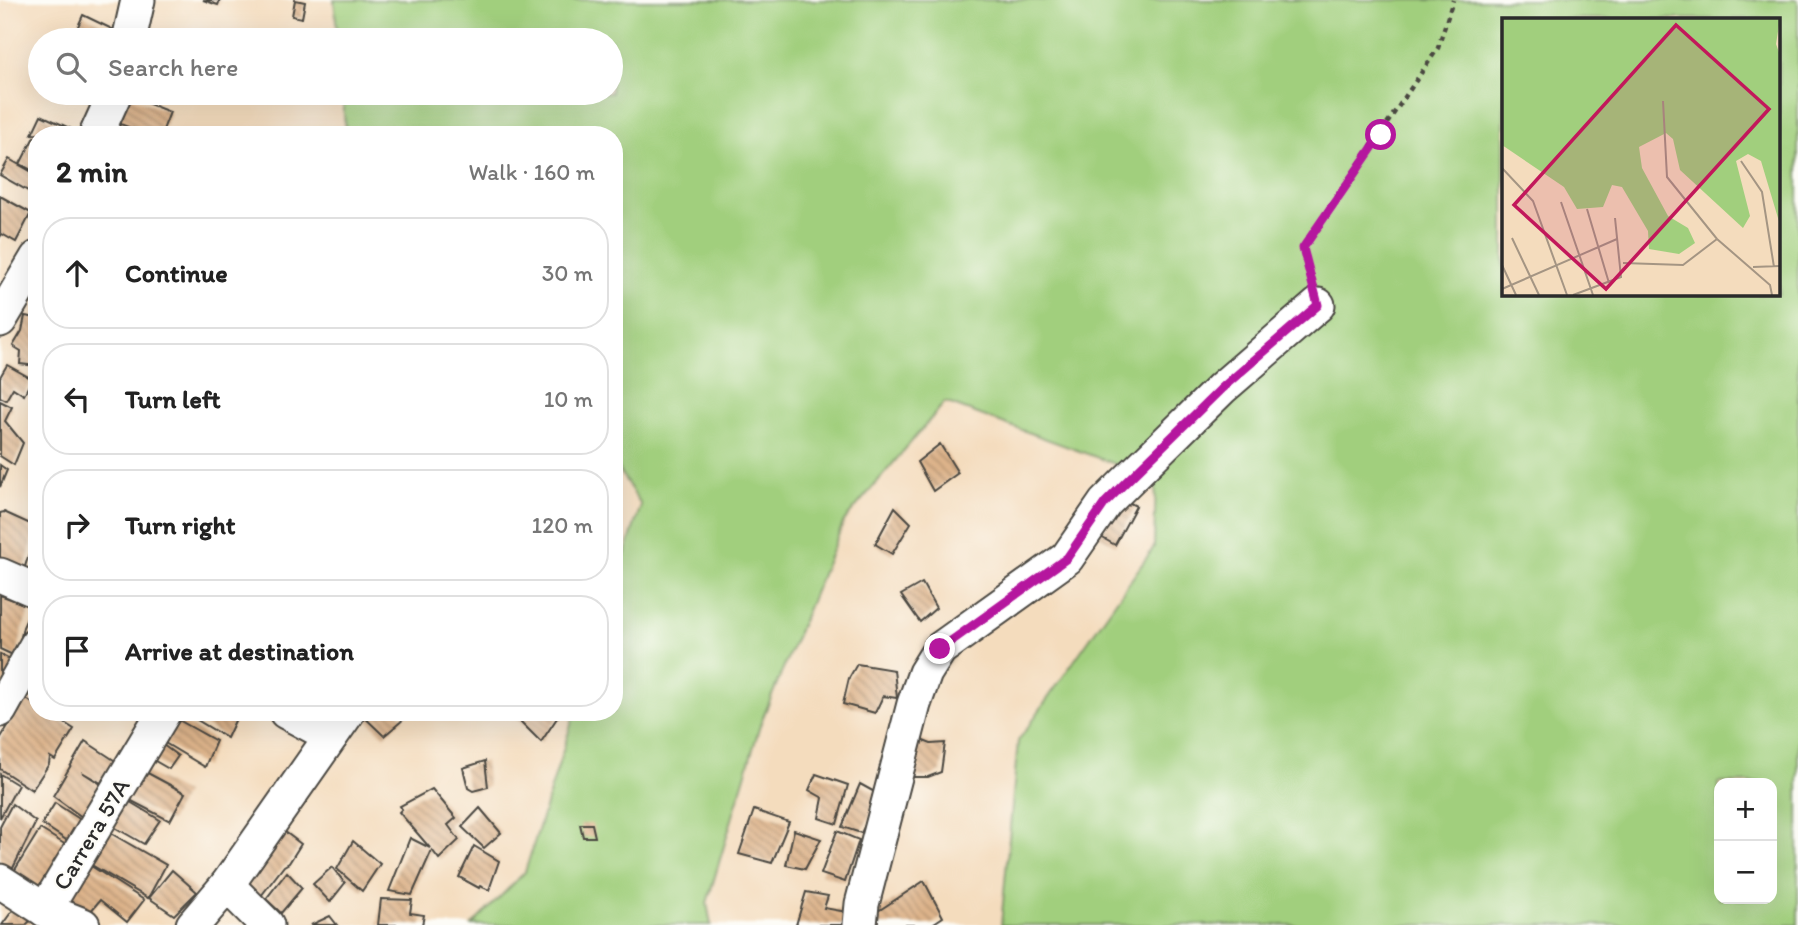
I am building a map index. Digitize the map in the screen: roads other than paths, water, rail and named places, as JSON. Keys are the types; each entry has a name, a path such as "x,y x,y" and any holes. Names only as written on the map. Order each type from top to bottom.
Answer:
{"street":[{"path":"131,28 138,0"},
{"path":"100,126 110,105"},
{"path":"0,320 28,273"},
{"path":"860,925 862,904 914,704 925,673 940,649 1067,558 1105,503 1222,388 1318,305"},
{"path":"0,575 28,587"},
{"path":"0,710 28,660"},
{"name":"Carrera 57A","path":"0,881 46,910 159,721"},
{"path":"193,925 228,885 340,724"},
{"path":"228,885 267,925"},
{"path":"46,910 83,925"}]}
